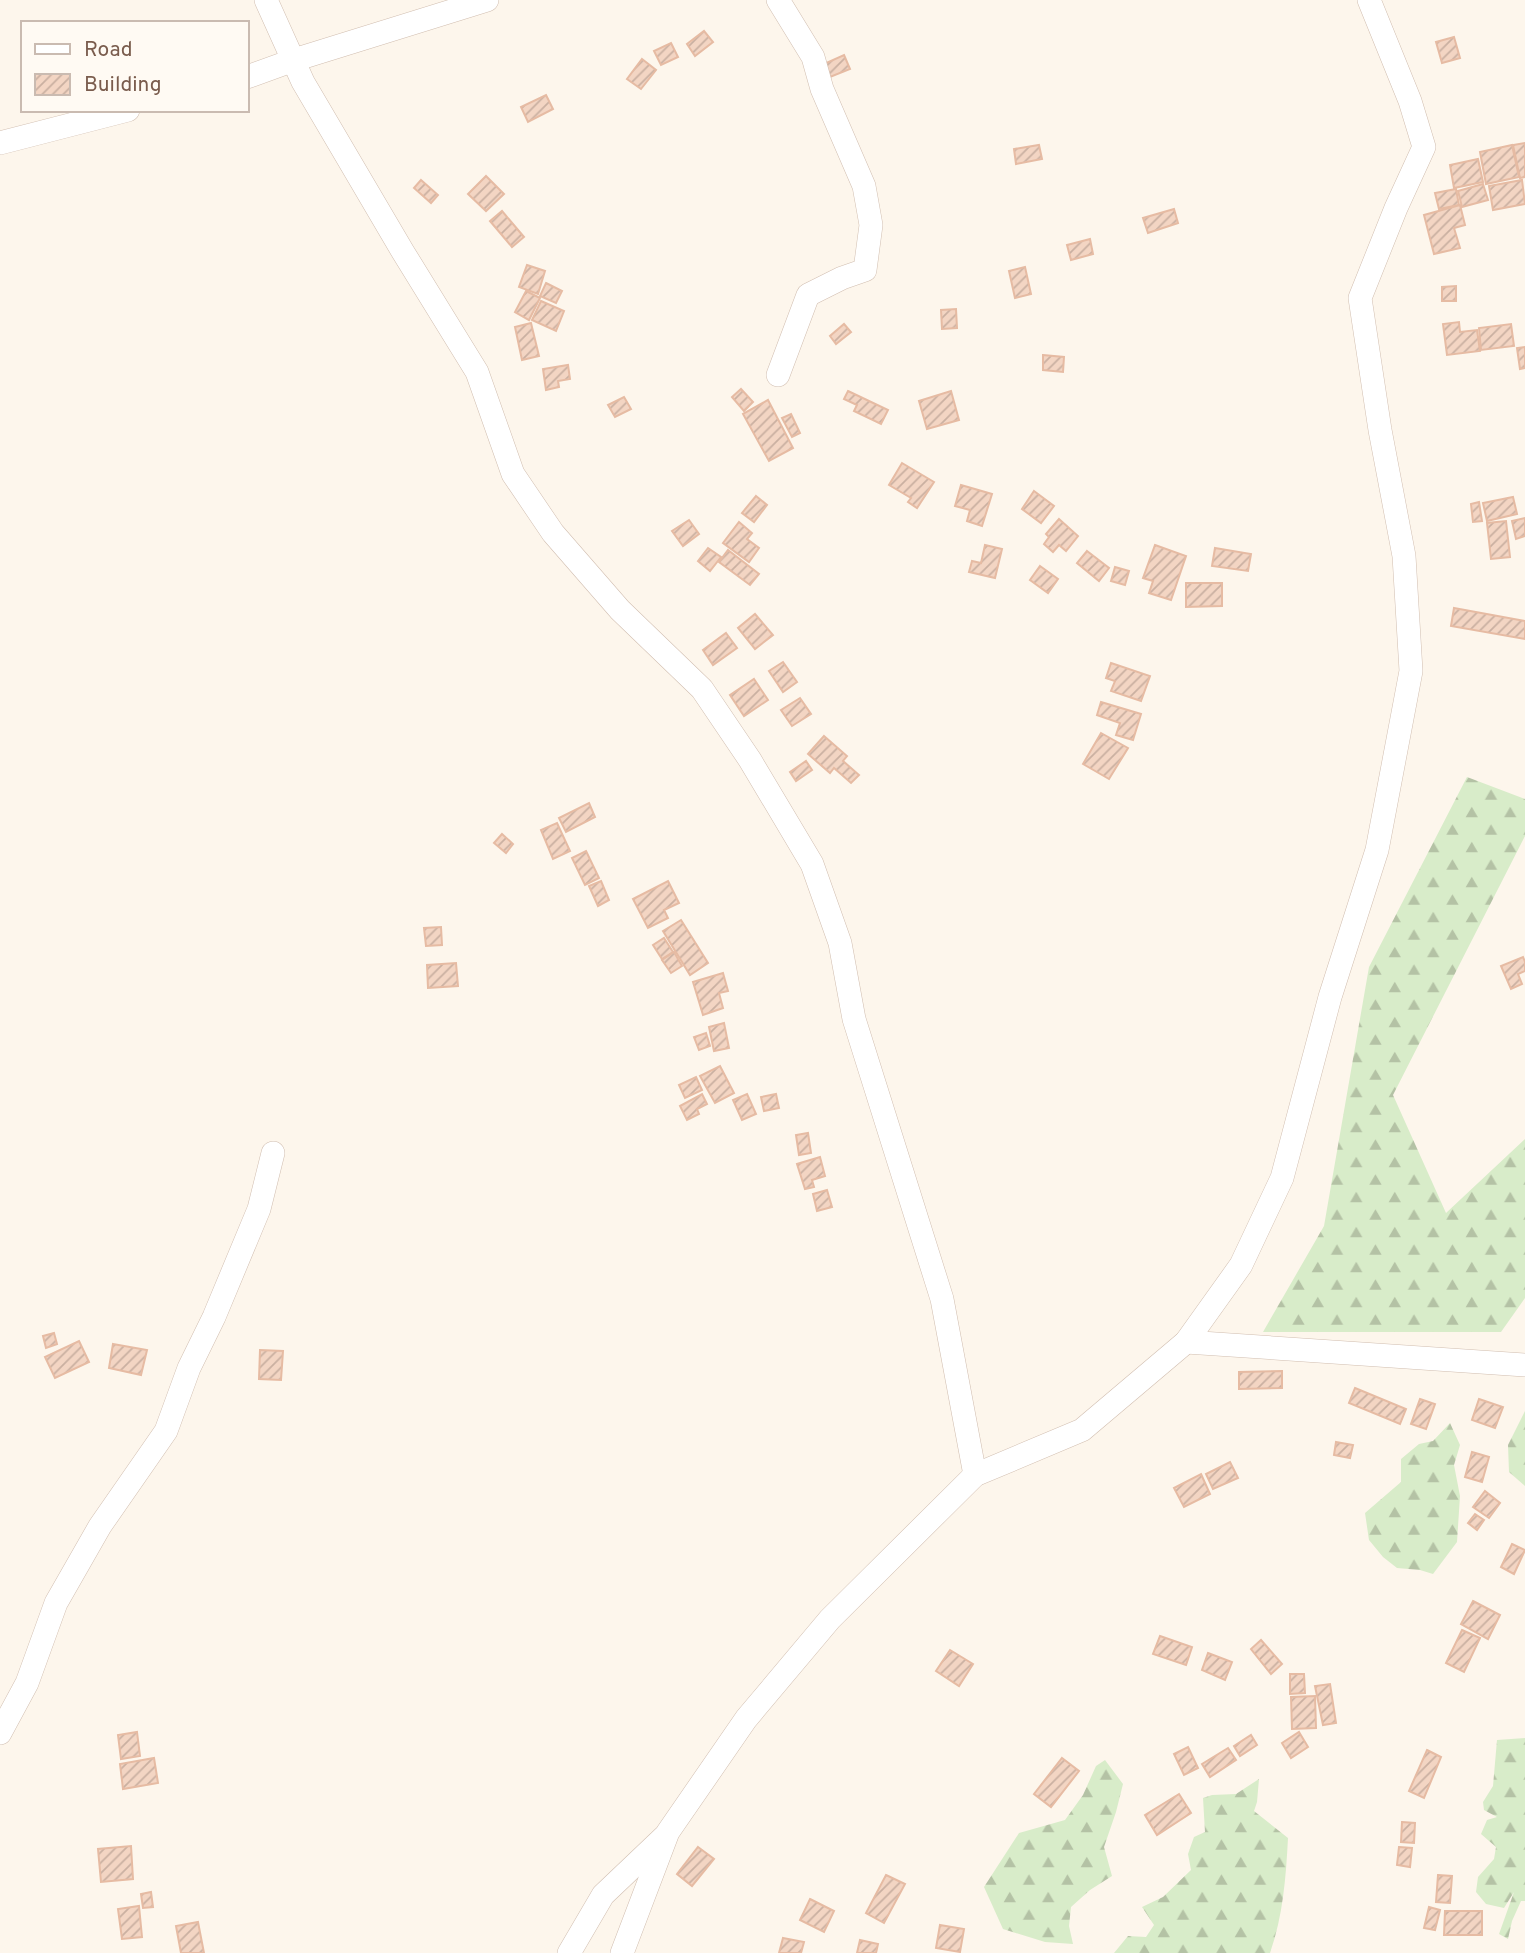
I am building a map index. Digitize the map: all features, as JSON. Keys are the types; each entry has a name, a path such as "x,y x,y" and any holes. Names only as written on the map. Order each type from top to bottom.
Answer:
{"street":[{"path":"265,0 303,82 403,253 477,372 513,474 553,533 620,610 702,689 750,760 812,864 840,943 854,1019 942,1299 975,1475"},
{"path":"248,77 487,0"},
{"path":"778,0 813,57 822,89 864,187 871,225 865,270 808,295 778,375"},
{"path":"569,1953 603,1895 668,1832 746,1718 822,1629 975,1475 1082,1430 1186,1342 1241,1265 1282,1178 1330,997 1377,850 1410,671 1404,556 1380,430 1360,299 1396,208 1424,147 1410,101 1369,0"},
{"path":"0,143 120,112"},
{"path":"0,1733 27,1683 56,1603 100,1526 166,1431 189,1368 214,1317 259,1209 273,1153"},
{"path":"1186,1342 1525,1365"},
{"path":"622,1953 668,1832"}],"green space":[{"path":"1467,777 1525,799 1525,836 1393,1095 1446,1213 1525,1139 1525,1298 1501,1332 1263,1332 1324,1226 1369,967"},
{"path":"1525,1411 1525,1486 1509,1472 1508,1445"},
{"path":"1450,1423 1460,1445 1454,1465 1460,1496 1457,1542 1433,1574 1397,1568 1383,1557 1369,1540 1365,1513 1401,1482 1401,1459 1419,1444 1433,1441"},
{"path":"1525,1738 1525,1901 1521,1901 1512,1921 1508,1939 1499,1934 1514,1892 1504,1908 1486,1904 1476,1892 1478,1877 1494,1859 1496,1847 1481,1834 1487,1820 1497,1817 1484,1810 1483,1802 1493,1786 1497,1740"},
{"path":"1105,1760 1123,1784 1104,1847 1112,1876 1090,1890 1071,1907 1069,1926 1073,1944 1045,1942 1003,1929 984,1887 1019,1833 1065,1820 1083,1795 1096,1766"},
{"path":"1259,1779 1254,1811 1288,1838 1281,1911 1270,1953 1114,1953 1128,1936 1146,1937 1154,1925 1142,1907 1163,1897 1191,1870 1188,1854 1194,1837 1205,1832 1203,1798 1236,1794"}],"building":[{"path":"704,31 713,42 695,56 687,44"},
{"path":"1454,37 1460,58 1442,63 1436,42"},
{"path":"671,43 678,57 661,65 654,51"},
{"path":"844,55 850,69 830,77 824,64"},
{"path":"642,59 656,70 641,89 627,79"},
{"path":"546,95 553,109 528,122 521,107"},
{"path":"1525,143 1525,177 1520,178 1513,145"},
{"path":"1039,145 1042,159 1016,164 1014,149"},
{"path":"1512,145 1519,177 1486,184 1480,152"},
{"path":"1478,159 1483,182 1454,188 1450,165"},
{"path":"486,176 504,194 486,211 468,194"},
{"path":"421,180 438,195 431,203 414,188"},
{"path":"1522,180 1525,204 1493,210 1489,186"},
{"path":"1483,184 1488,200 1462,207 1458,191"},
{"path":"1456,189 1459,205 1439,209 1435,193"},
{"path":"1460,205 1465,225 1454,228 1460,248 1434,254 1424,215"},
{"path":"1174,209 1178,223 1148,233 1143,218"},
{"path":"502,211 524,237 512,247 490,221"},
{"path":"1090,239 1093,254 1071,260 1067,245"},
{"path":"527,265 545,271 538,294 519,287"},
{"path":"1025,267 1031,294 1015,298 1009,271"},
{"path":"546,283 562,291 556,303 540,296"},
{"path":"1456,286 1456,301 1442,301 1442,287"},
{"path":"526,291 540,298 529,320 515,312"},
{"path":"541,301 564,311 556,331 532,320"},
{"path":"956,309 957,328 942,329 941,310"},
{"path":"1459,322 1460,332 1477,330 1480,351 1447,355 1443,324"},
{"path":"531,323 539,356 522,360 515,327"},
{"path":"844,324 851,332 836,344 830,336"},
{"path":"1511,324 1514,346 1481,350 1479,328"},
{"path":"1525,347 1525,368 1520,369 1517,348"},
{"path":"1043,355 1064,357 1063,372 1043,370"},
{"path":"568,365 570,379 558,381 559,387 546,390 543,369"},
{"path":"741,389 753,402 744,411 732,397"},
{"path":"848,391 888,410 881,424 854,411 857,405 844,399"},
{"path":"951,391 959,420 927,429 919,401"},
{"path":"624,397 631,409 615,417 608,405"},
{"path":"768,400 793,448 769,461 743,414"},
{"path":"791,414 800,433 792,437 782,418"},
{"path":"902,463 934,482 917,508 908,502 911,498 889,485"},
{"path":"961,485 992,494 982,526 967,521 970,510 955,506"},
{"path":"1034,491 1054,506 1041,523 1022,509"},
{"path":"756,496 767,505 754,522 742,513"},
{"path":"1513,497 1517,514 1487,521 1483,503"},
{"path":"1479,502 1482,521 1473,522 1471,504"},
{"path":"1525,518 1525,536 1516,539 1512,521"},
{"path":"1059,519 1078,536 1066,551 1059,545 1053,552 1044,544 1049,537 1046,534"},
{"path":"689,520 699,534 683,546 672,531"},
{"path":"1506,521 1510,557 1491,559 1487,523"},
{"path":"739,522 752,533 747,539 759,548 749,562 723,543"},
{"path":"985,545 1002,549 995,578 969,572 972,561 981,563"},
{"path":"1155,545 1186,556 1171,600 1149,593 1153,581 1143,578"},
{"path":"708,548 721,557 710,571 698,561"},
{"path":"1215,548 1251,554 1248,571 1212,566"},
{"path":"728,550 759,574 750,585 719,562"},
{"path":"1087,551 1109,568 1099,581 1077,563"},
{"path":"1040,566 1058,579 1048,593 1030,580"},
{"path":"1115,567 1129,571 1125,585 1111,581"},
{"path":"1186,583 1222,583 1222,606 1186,607"},
{"path":"1454,608 1525,621 1525,639 1451,626"},
{"path":"755,614 773,635 755,649 738,628"},
{"path":"726,633 737,648 713,665 703,650"},
{"path":"783,662 797,682 783,692 769,671"},
{"path":"1111,663 1150,676 1141,701 1111,691 1115,681 1106,678"},
{"path":"754,679 768,700 744,716 730,695"},
{"path":"800,698 811,714 792,726 781,710"},
{"path":"1101,702 1141,714 1133,740 1116,735 1120,723 1097,715"},
{"path":"1101,733 1128,748 1109,779 1083,764"},
{"path":"824,736 847,756 843,761 859,775 851,783 834,768 830,773 808,754"},
{"path":"806,761 812,770 796,781 790,772"},
{"path":"589,803 595,817 566,832 559,818"},
{"path":"557,823 570,851 553,859 541,830"},
{"path":"502,834 513,844 506,853 494,843"},
{"path":"586,851 599,878 585,885 572,858"},
{"path":"601,881 609,900 598,906 589,886"},
{"path":"668,881 679,903 664,910 668,918 648,928 633,899"},
{"path":"681,920 708,963 690,975 663,931"},
{"path":"441,927 442,945 426,946 424,928"},
{"path":"664,938 673,952 662,959 653,945"},
{"path":"674,952 682,966 671,973 662,960"},
{"path":"1523,957 1525,971 1518,974 1522,984 1511,989 1501,966"},
{"path":"456,963 458,986 428,988 427,965"},
{"path":"723,973 728,991 719,993 723,1008 703,1015 693,982"},
{"path":"724,1023 729,1048 714,1051 709,1027"},
{"path":"706,1033 710,1046 699,1050 694,1037"},
{"path":"720,1066 734,1093 715,1103 700,1076"},
{"path":"696,1077 702,1090 685,1098 679,1085"},
{"path":"702,1094 707,1104 697,1109 699,1114 687,1120 680,1106"},
{"path":"747,1094 756,1114 742,1120 733,1100"},
{"path":"776,1094 779,1108 764,1111 761,1097"},
{"path":"808,1133 811,1153 799,1155 796,1135"},
{"path":"820,1157 825,1176 812,1180 814,1187 805,1189 797,1164"},
{"path":"827,1190 832,1207 817,1211 813,1194"},
{"path":"54,1333 57,1344 46,1348 43,1336"},
{"path":"79,1341 89,1362 55,1378 45,1357"},
{"path":"113,1344 147,1350 141,1375 109,1368"},
{"path":"260,1350 283,1351 281,1380 259,1379"},
{"path":"1282,1371 1282,1388 1239,1389 1239,1372"},
{"path":"1355,1388 1406,1409 1400,1424 1349,1403"},
{"path":"1420,1399 1435,1404 1426,1429 1411,1424"},
{"path":"1479,1399 1503,1407 1495,1428 1472,1420"},
{"path":"1336,1442 1353,1445 1350,1458 1334,1455"},
{"path":"1472,1452 1489,1457 1482,1482 1465,1477"},
{"path":"1230,1462 1238,1478 1213,1489 1206,1474"},
{"path":"1201,1474 1210,1494 1184,1507 1174,1488"},
{"path":"1485,1491 1500,1503 1489,1518 1473,1507"},
{"path":"1475,1514 1484,1520 1477,1530 1468,1523"},
{"path":"1512,1544 1525,1550 1514,1574 1501,1567"},
{"path":"1473,1601 1500,1615 1488,1639 1461,1624"},
{"path":"1462,1630 1480,1638 1464,1672 1446,1663"},
{"path":"1160,1636 1192,1647 1186,1665 1153,1654"},
{"path":"1261,1640 1282,1664 1271,1674 1251,1649"},
{"path":"950,1650 973,1664 959,1686 936,1671"},
{"path":"1208,1653 1232,1662 1225,1680 1202,1670"},
{"path":"1290,1674 1304,1674 1305,1693 1290,1694"},
{"path":"1330,1684 1336,1723 1323,1725 1315,1686"},
{"path":"1315,1696 1316,1728 1292,1729 1291,1697"},
{"path":"137,1732 140,1756 121,1759 118,1735"},
{"path":"1299,1732 1308,1747 1291,1758 1282,1743"},
{"path":"1251,1735 1257,1745 1240,1756 1234,1746"},
{"path":"1188,1747 1198,1768 1184,1775 1174,1754"},
{"path":"1228,1748 1236,1760 1210,1777 1202,1764"},
{"path":"1427,1750 1441,1757 1424,1798 1409,1791"},
{"path":"154,1758 158,1783 123,1789 120,1764"},
{"path":"1062,1758 1079,1771 1051,1807 1034,1794"},
{"path":"1179,1794 1191,1813 1157,1835 1145,1815"},
{"path":"1402,1822 1415,1823 1414,1843 1401,1842"},
{"path":"131,1846 133,1879 101,1882 98,1849"},
{"path":"698,1847 714,1859 692,1886 677,1874"},
{"path":"1399,1847 1412,1848 1410,1867 1397,1865"},
{"path":"886,1875 905,1884 884,1923 866,1913"},
{"path":"1438,1875 1452,1876 1450,1903 1436,1902"},
{"path":"151,1892 153,1907 143,1908 141,1894"},
{"path":"810,1899 834,1911 824,1932 800,1920"},
{"path":"139,1906 142,1937 122,1939 118,1909"},
{"path":"1429,1907 1440,1910 1435,1930 1424,1928"},
{"path":"1445,1911 1482,1911 1482,1935 1444,1935"},
{"path":"198,1922 204,1953 181,1953 176,1926"},
{"path":"940,1925 964,1929 960,1952 936,1948"},
{"path":"783,1938 804,1942 801,1953 779,1953"},
{"path":"860,1940 878,1944 876,1953 857,1953"}]}
